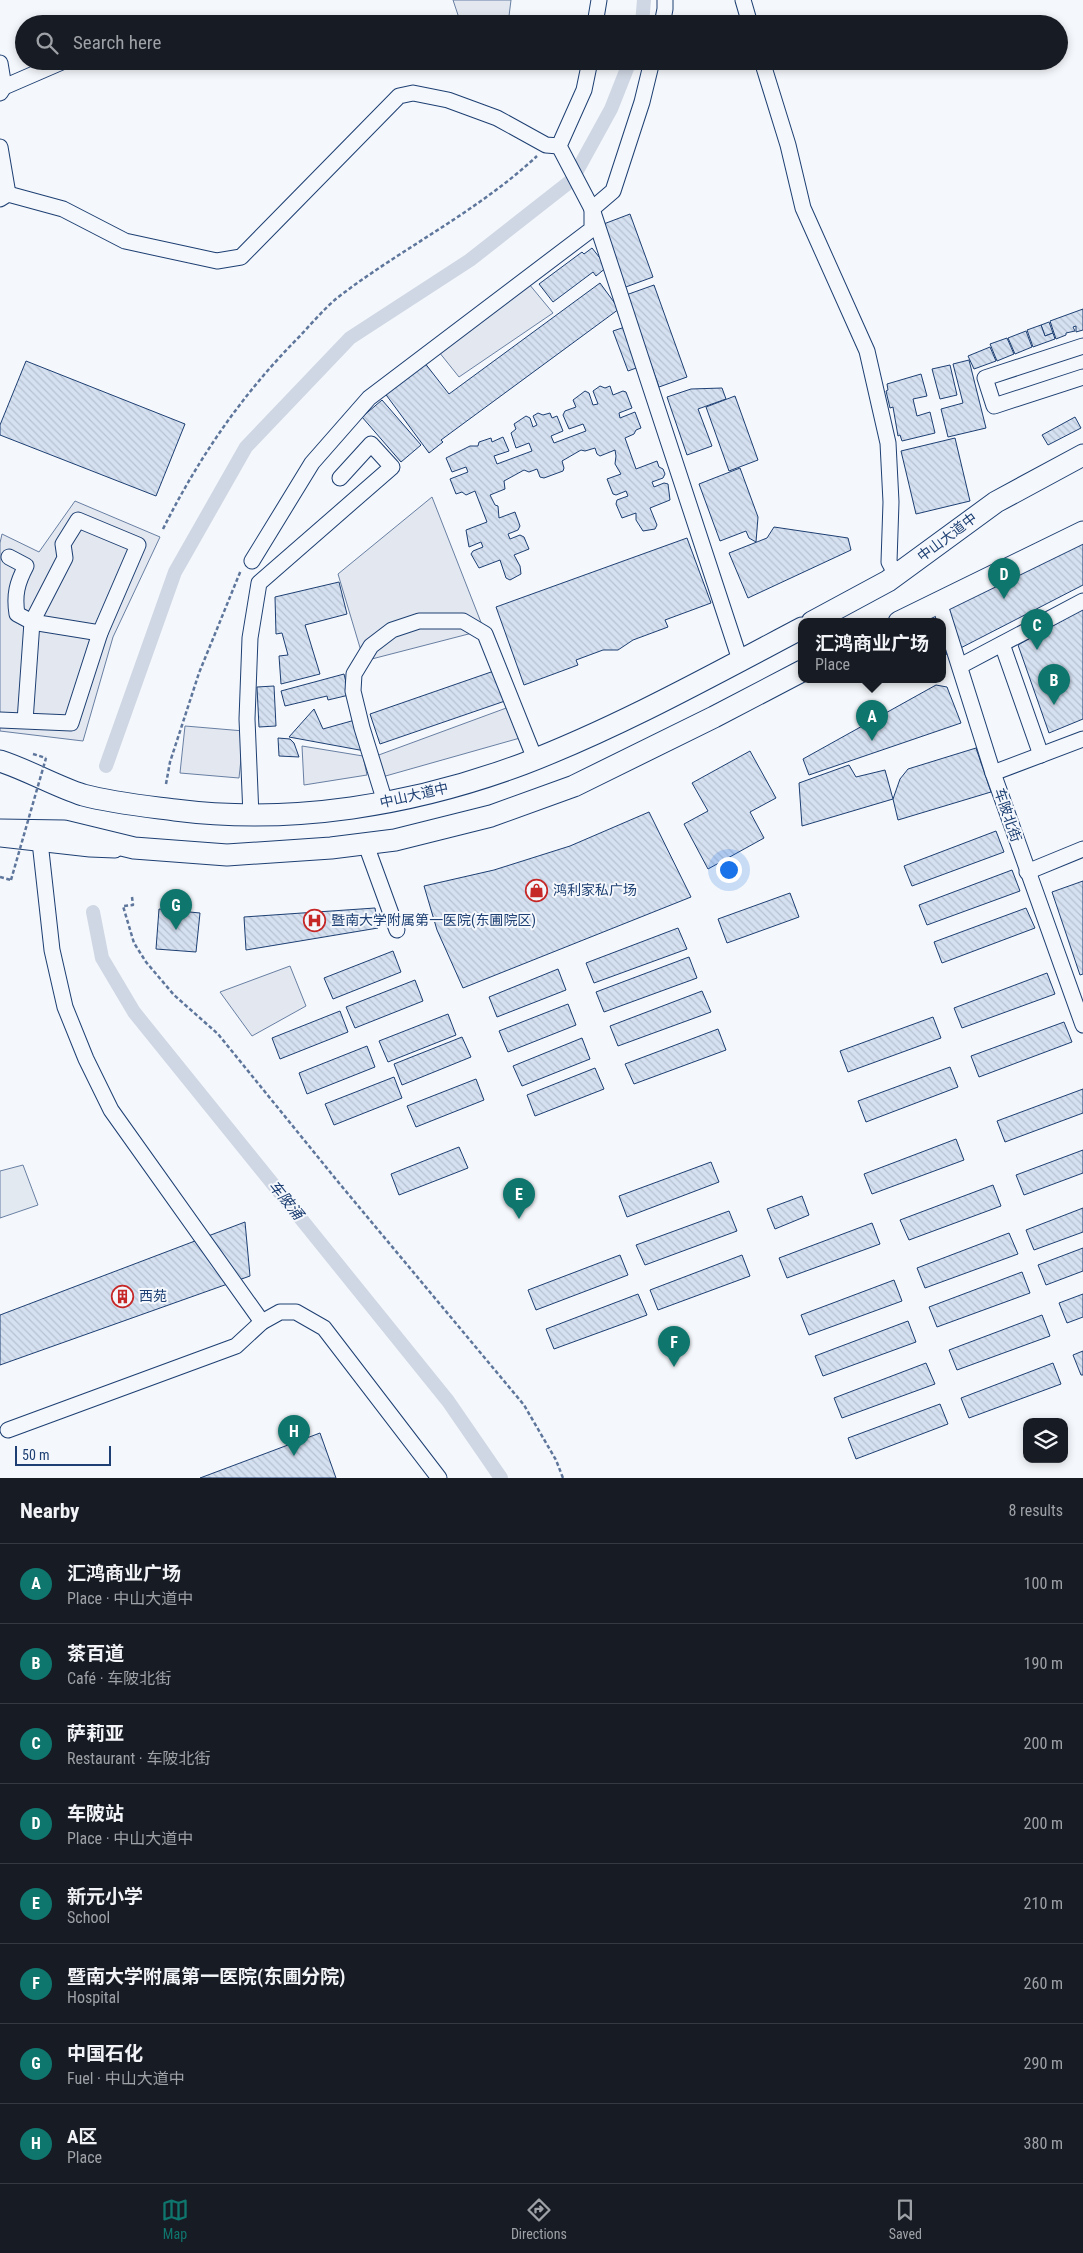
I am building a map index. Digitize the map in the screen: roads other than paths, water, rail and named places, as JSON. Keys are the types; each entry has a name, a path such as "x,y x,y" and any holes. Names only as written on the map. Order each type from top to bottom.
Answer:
{"highway":[{"name":"中山大道中","path":"819,618 896,575 982,510 1083,455"},
{"path":"907,618 1083,532"},
{"name":"中山大道中","path":"0,761 82,794 110,801 183,811 251,816 327,811 384,802 465,782 536,759 627,718 798,630"},
{"path":"0,830 64,831 134,848 236,855 366,845 463,824 574,786 714,717 798,672"}],"street":[{"path":"596,15 599,0"},
{"path":"664,15 665,0"},
{"path":"743,0 747,15"},
{"path":"0,63 2,90 45,70"},
{"path":"588,70 584,90 560,146 592,210 740,660"},
{"path":"252,561 312,463 369,398 592,229 592,210 613,192 642,102 650,70"},
{"path":"765,70 788,145 802,208 867,351 888,443 890,502 889,562 896,575"},
{"path":"0,147 4,196 63,209 125,241 217,260 241,257 399,96 413,92 448,100 497,118 546,145 560,146"},
{"path":"1083,346 985,378 994,406 1083,377"},
{"path":"251,816 247,719 249,647 259,583 392,467 371,444 340,478"},
{"path":"0,720 71,723 100,633 138,545 78,520 63,544 65,558 32,622 25,721"},
{"path":"9,557 26,566 18,581 15,599 17,614 32,622 100,633"},
{"path":"960,666 1083,601"},
{"name":"车陂北街","path":"939,602 944,618"},
{"path":"384,802 353,691 354,674 371,646 392,630 419,621 463,621 485,634 536,759"},
{"name":"车陂北街","path":"946,623 993,774 1083,1025"},
{"path":"1002,644 1041,755"},
{"path":"993,774 1083,739"},
{"path":"0,839 90,849 134,848"},
{"path":"40,842 52,950 65,1007 86,1059 111,1110 262,1322"},
{"path":"366,845 397,930"},
{"path":"1027,872 1083,850"},
{"path":"8,1430 236,1346 262,1322 280,1312 296,1312 324,1328 439,1478"}],"waterway":[{"path":"643,15 644,0"},
{"path":"106,766 175,572 246,447 350,338 470,260 572,180 611,109 626,70"},
{"name":"车陂涌","path":"93,912 102,958 134,1012 448,1401 501,1478"}],"place":[{"name":"车陂站","path":"1004,599"},
{"name":"萨莉亚","path":"1037,650"},
{"name":"茶百道","path":"1054,705"},
{"name":"汇鸿商业广场","path":"872,741"},
{"name":"鸿利家私广场","path":"537,890"},
{"name":"暨南大学附属第一医院(东圃院区)","path":"315,920"},
{"name":"中国石化","path":"176,930"},
{"name":"新元小学","path":"519,1219"},
{"name":"西苑","path":"123,1296"},
{"name":"暨南大学附属第一医院(东圃分院)","path":"674,1367"},
{"name":"A区","path":"294,1456"}]}
